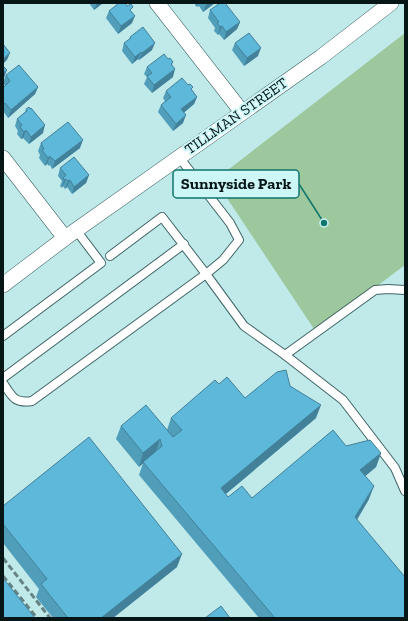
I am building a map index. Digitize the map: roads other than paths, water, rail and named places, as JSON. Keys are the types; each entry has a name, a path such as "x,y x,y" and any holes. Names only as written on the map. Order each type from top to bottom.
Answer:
{"street":[{"path":"157,3 242,112"},
{"name":"TILLMAN STREET","path":"3,285 179,156 321,57 391,3"},
{"path":"3,158 71,234"}],"lane":[{"path":"3,383 13,398 23,403 32,401 206,274 223,260 239,240 230,223 179,156"},
{"path":"110,256 162,217 184,244 244,326 285,354 343,400 396,468 405,491"},
{"path":"3,336 101,263 71,234"},
{"path":"3,378 184,244"},
{"path":"285,354 375,290 405,290"}],"railway":[{"path":"3,558 50,618"},
{"path":"3,576 37,618"}],"place":[{"name":"Sunnyside Park","path":"324,223"}]}
